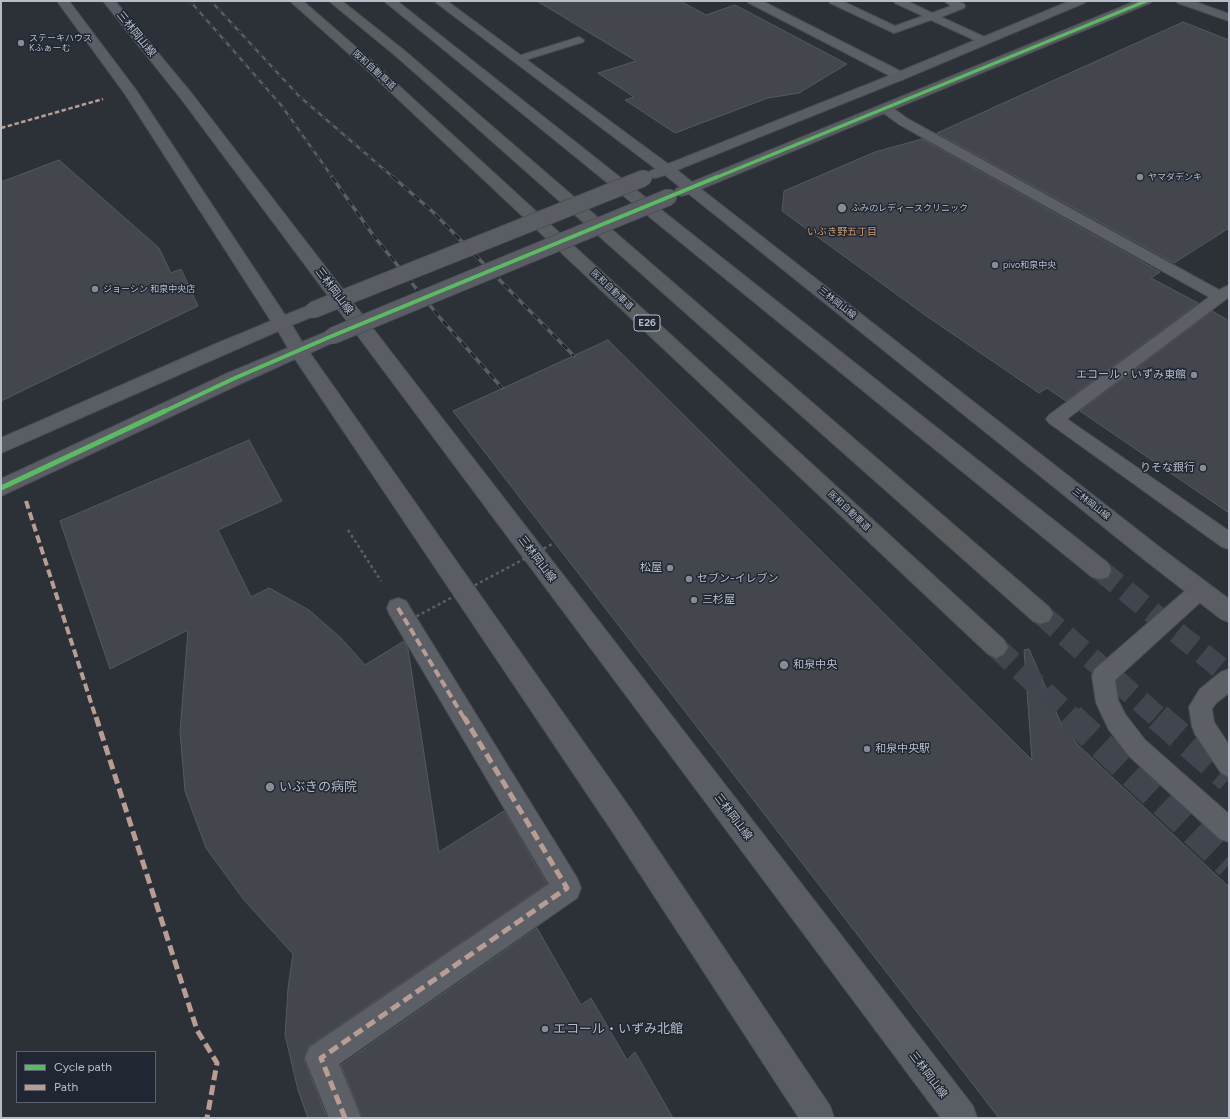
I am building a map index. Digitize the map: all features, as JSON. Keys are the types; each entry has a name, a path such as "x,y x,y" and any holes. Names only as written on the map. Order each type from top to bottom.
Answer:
{"highway":[{"name":"阪和自動車道","path":"296,1 369,65 996,647"},
{"path":"335,1 407,59 1042,614"}],"main road":[{"path":"63,1 131,93 281,324 622,821 818,1118"},
{"name":"三林岡山線","path":"109,1 187,97 961,1118"},
{"path":"390,1 446,44 1100,570"},
{"name":"三林岡山線","path":"440,1 692,188 1229,612"},
{"path":"1,446 313,310 900,76 1080,1"},
{"path":"1,488 299,350 1146,1"},
{"path":"1182,1 1229,18"},
{"path":"1210,1 1229,8"}],"street":[{"path":"753,1 900,76"},
{"path":"345,1118 321,1058 567,888 402,615"}],"lane":[{"path":"834,1 894,30 960,6 949,1"},
{"path":"899,1 985,40"},
{"path":"519,59 579,40"},
{"path":"886,109 904,122 1224,293 1055,419 1229,541"},
{"path":"1200,590 1104,676 1104,684 1107,702 1117,722 1137,748 1229,830"},
{"path":"1229,679 1208,696 1200,707 1203,726 1229,764"}],"path":[{"path":"348,530 402,615 554,543"}],"building":[{"path":"537,1 680,1 706,15 735,5 847,64 799,93 768,98 675,133 625,100 634,97 598,73 636,61"},
{"name":"ヤマダデンキ","path":"1183,22 1229,40 1229,228 1174,263 937,133"},
{"name":"pivo和泉中央","path":"922,139 1160,272 1151,278 1198,303 1066,401 1047,388 1039,393 925,315 782,211 784,191 875,152"},
{"name":"ジョーシン 和泉中央店","path":"59,160 159,248 171,273 181,269 198,306 1,401 1,182"},
{"name":"エコール・いずみ東館","path":"1212,311 1229,321 1229,513 1080,411"},
{"name":"和泉中央駅","path":"608,340 1032,760 1024,650 1029,649 1061,723 1078,745 1229,887 1229,1118 999,1118 453,411"},
{"path":"249,440 282,501 218,530 251,597 269,588 309,610 341,638 365,665 404,641 408,649 439,852 504,811 547,884 309,1046 304,1059 327,1118 308,1118 298,1090 285,1035 288,988 293,954 244,900 206,848 185,791 180,732 188,630 110,669 60,521"},
{"name":"エコール・いずみ北館","path":"537,928 581,1005 591,998 627,1060 635,1052 673,1118 362,1118 341,1065"}],"tunnel":[{"path":"1100,570 1229,675"},
{"path":"1041,614 1159,718"},
{"path":"996,647 1072,718"},
{"path":"1071,717 1229,865"},
{"path":"1158,717 1229,779"}],"railway":[{"path":"190,1 281,105 333,178"},
{"path":"211,1 299,96 394,178"},
{"path":"332,177 373,235 441,319 502,388"},
{"path":"393,177 433,212 574,356"}],"marked path":[{"path":"1,128 103,99"},
{"path":"26,501 197,1030 217,1063 207,1118"},
{"path":"345,1118 321,1058 567,888 398,608"}],"cycle path":[{"path":"1,488 235,378 332,336 1146,1"}],"place":[{"name":"ステーキハウス Kふぁーむ","path":"21,43"},
{"name":"ヤマダデンキ","path":"1140,177"},
{"name":"ふみのレディースクリニック","path":"842,208"},
{"name":"pivo和泉中央","path":"995,265"},
{"name":"ジョーシン 和泉中央店","path":"95,289"},
{"name":"エコール・いずみ東館","path":"1194,375"},
{"name":"りそな銀行","path":"1203,468"},
{"name":"松屋","path":"670,568"},
{"name":"セブン-イレブン","path":"689,579"},
{"name":"三杉屋","path":"694,600"},
{"name":"和泉中央","path":"784,665"},
{"name":"和泉中央駅","path":"867,749"},
{"name":"いぶきの病院","path":"270,787"},
{"name":"エコール・いずみ北館","path":"545,1029"}],"district":[{"name":"いぶき野五丁目","path":"842,232"}]}
